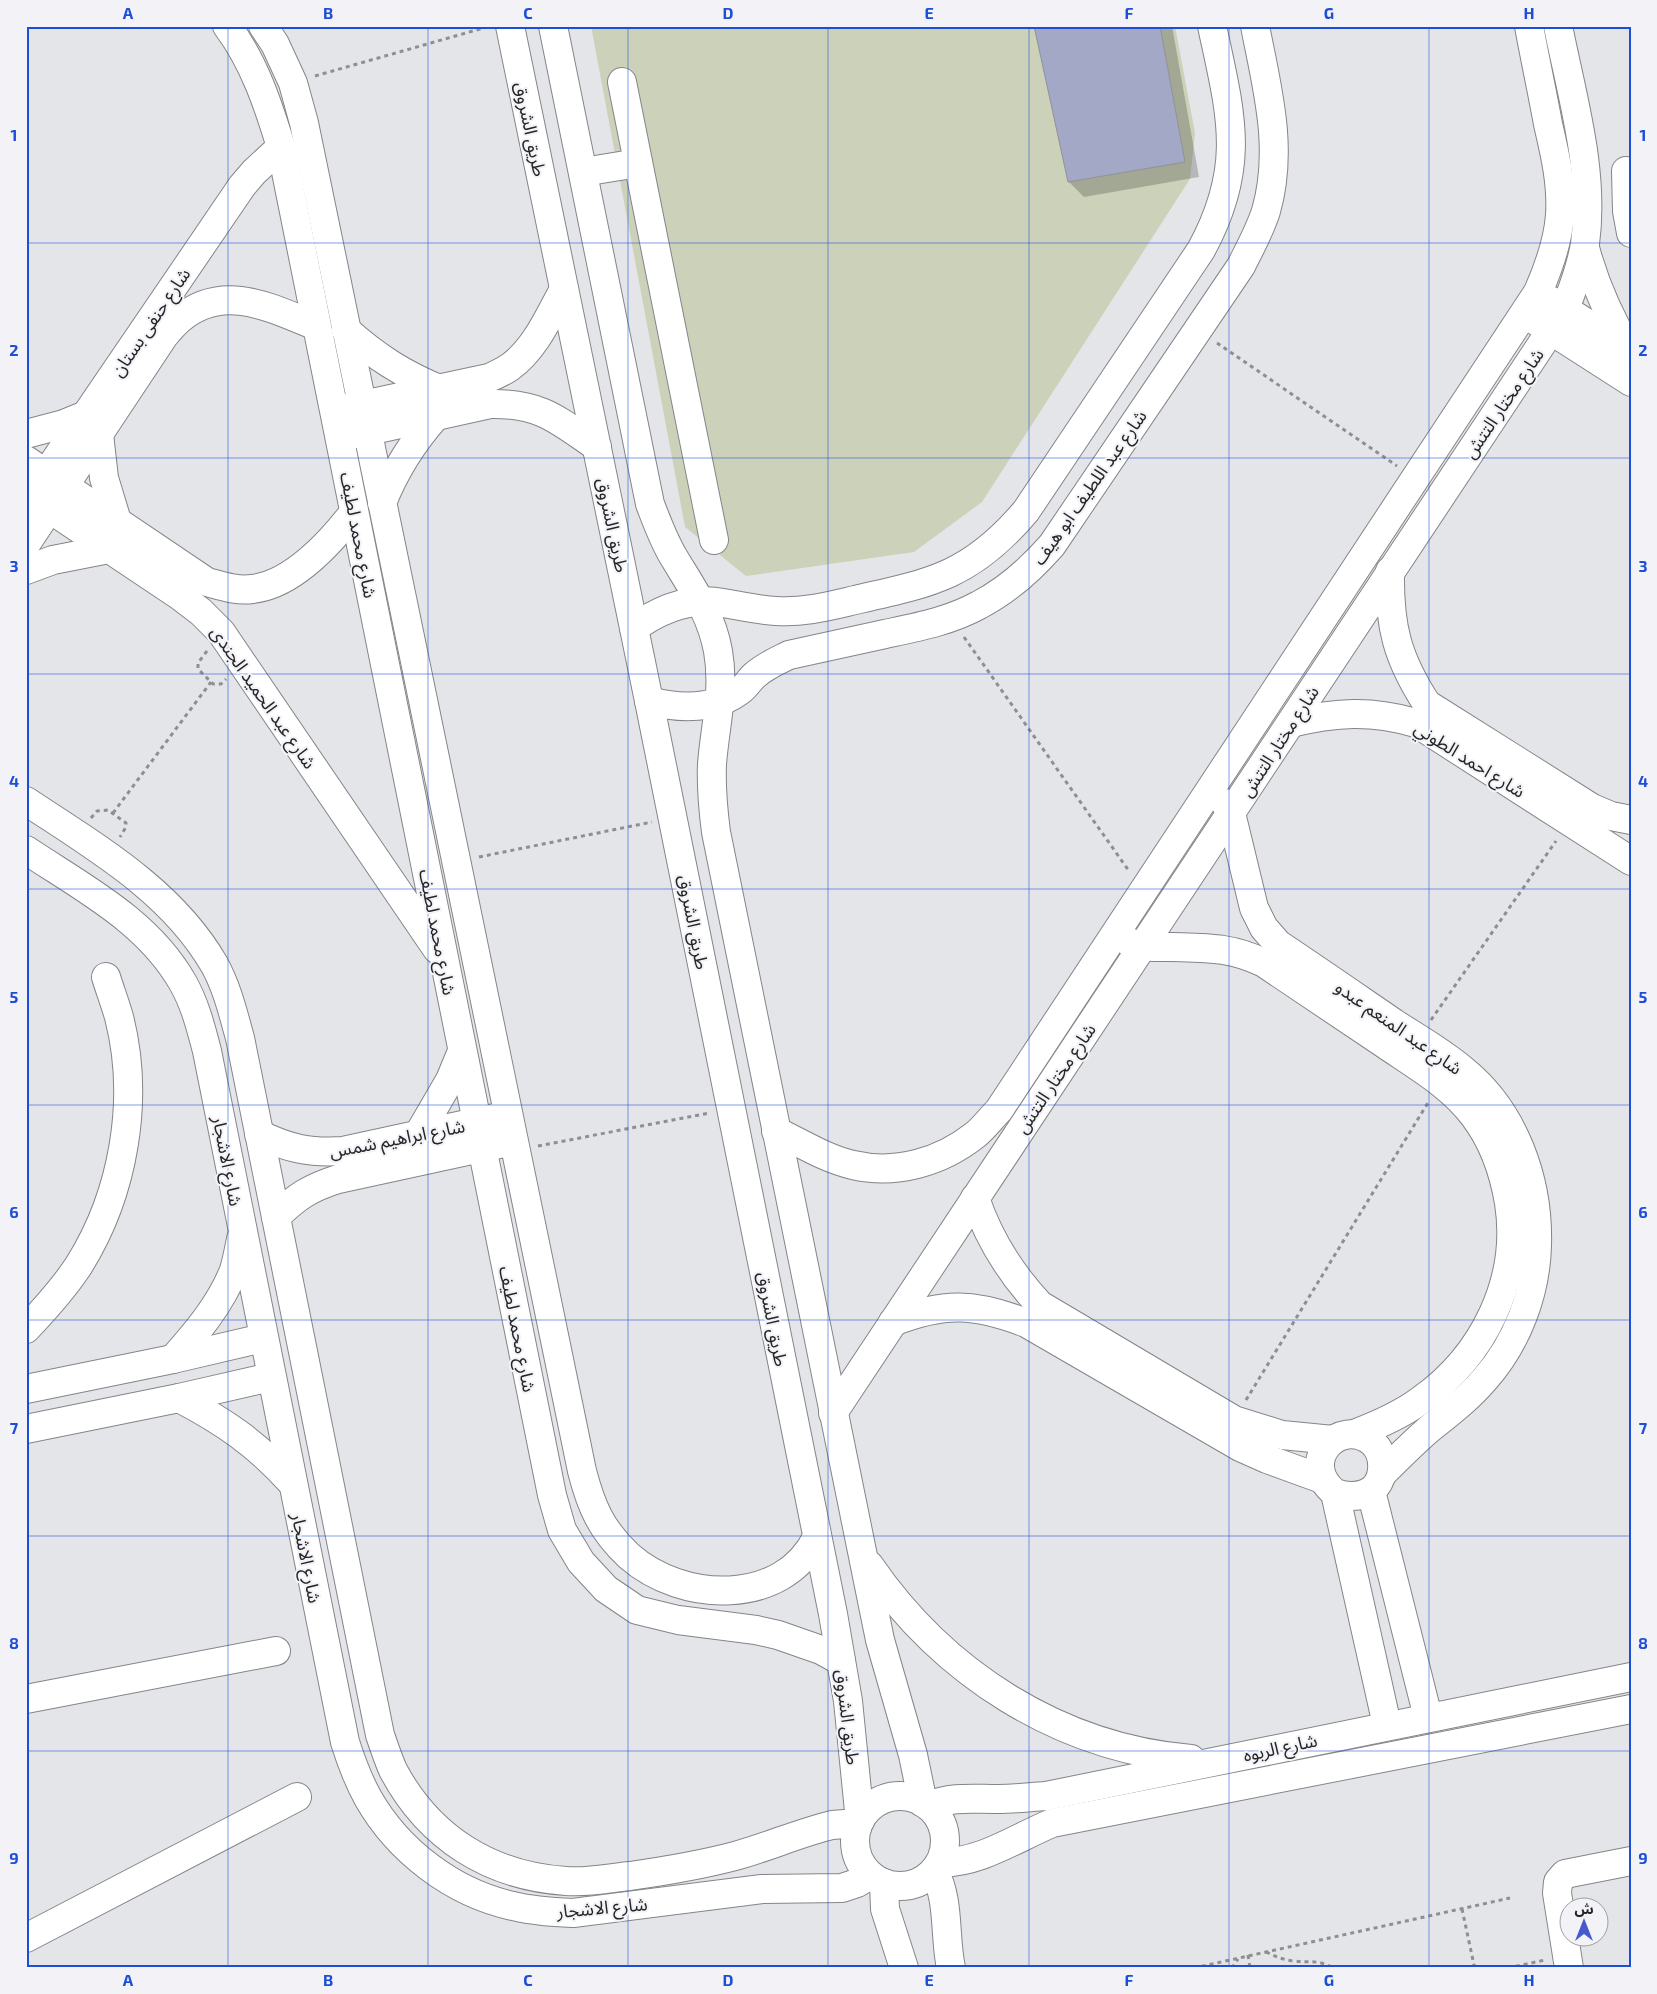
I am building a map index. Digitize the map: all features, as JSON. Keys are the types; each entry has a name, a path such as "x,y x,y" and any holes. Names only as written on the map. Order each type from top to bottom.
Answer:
{"street":[{"name":"شارع محمد لطيف","path":"227,26 251,66 268,105 281,147 476,1122 552,1494 562,1530 581,1562 606,1589 637,1610 678,1620 756,1630 778,1635 821,1650 841,1661"},
{"name":"شارع محمد لطيف","path":"263,26 293,83 304,123 514,1146 590,1503 607,1532 630,1556 658,1575 689,1586 722,1590 754,1588 769,1583 783,1576 804,1559 818,1537"},
{"name":"طريق الشروق","path":"510,26 650,700 672,818 818,1537 848,1702 859,1824"},
{"path":"553,26 650,504 673,556 702,602 712,625 718,650 721,700 712,763 712,802 716,832 880,1640 926,1804"},
{"path":"634,628 659,612 687,603 721,602 749,609 777,612 805,611 916,587 966,566 1008,532 1036,495 1201,250 1214,227 1223,203 1232,151 1227,99 1212,26"},
{"name":"شارع عبد اللطيف ابو هيف","path":"650,700 678,707 707,704 721,700 742,689 755,675 771,664 789,655 920,627 950,618 979,605 1006,589 1031,569 1052,545 1241,266 1255,239 1266,211 1273,181 1275,151 1273,121 1255,26"},
{"name":"شارع مختار التتش","path":"776,1131 822,1154 853,1165 886,1169 919,1165 949,1153 977,1134 999,1110 1531,303 1549,268 1560,216 1560,189 1528,26"},
{"name":"شارع مختار التتش","path":"833,1413 1558,320 1577,277 1584,245 1587,177 1558,26"},
{"path":"622,82 714,540"},
{"name":"شارع حنفى بستان","path":"92,425 242,186 260,165 281,147"},
{"path":"583,172 638,163"},
{"path":"1587,177 1628,170 1627,211 1631,232"},
{"path":"1584,245 1601,299 1630,350"},
{"path":"333,411 489,378 509,367 531,346 564,289"},
{"name":"شارع حنفى بستان","path":"26,544 33,500 46,473 92,425 180,319 199,306 222,300 245,300 268,306 316,326"},
{"path":"1531,303 1558,320 1631,382"},
{"path":"1558,320 1630,350"},
{"path":"346,330 367,349 390,365 440,389"},
{"path":"339,438 490,404 512,403 534,408 555,418 597,447"},
{"path":"382,504 391,480 404,457 418,436 436,416"},
{"path":"26,434 64,424 92,425 104,478 117,521"},
{"path":"46,473 207,582 229,589 253,589 275,583 317,553 337,534 354,512"},
{"name":"شارع عبد الحميد الجندى","path":"33,500 180,596 201,612 221,632 444,959"},
{"path":"26,570 53,560 109,549"},
{"name":"شارع احمد الطوني","path":"1390,572 1390,609 1400,655 1412,680 1427,704 1631,861"},
{"path":"1309,639 1334,655"},
{"name":"شارع احمد الطوني","path":"1291,723 1341,713 1391,716 1416,723 1563,808 1592,808 1611,816 1631,820"},
{"path":"1206,795 1221,801 1231,813"},
{"name":"شارع الاشجار","path":"26,802 136,876 166,903 193,932 214,964 230,1000 276,1217 380,1734 392,1768 411,1800 436,1827 465,1850 497,1867 532,1877 568,1881 649,1874 734,1856 832,1825 859,1824"},
{"name":"شارع عبد المنعم عبدو","path":"1231,813 1254,908 1264,928 1278,944 1464,1070 1493,1101 1516,1138 1531,1178 1538,1220 1537,1263 1527,1305 1510,1344 1485,1379 1454,1409 1404,1451 1376,1482"},
{"path":"67,877 90,844"},
{"name":"شارع الاشجار","path":"26,850 137,926 162,952 182,983 198,1016 207,1052 345,1742 354,1771 368,1798 385,1824 395,1836 429,1867 454,1884 482,1897 512,1906 542,1911 573,1912 762,1889 842,1888 877,1879"},
{"name":"شارع عبد المنعم عبدو","path":"1117,931 1131,943 1143,946 1226,949 1246,954 1264,963 1441,1082 1474,1116 1493,1148 1506,1183 1511,1220 1510,1256 1502,1293 1488,1327 1467,1358 1441,1384 1400,1414 1344,1437"},
{"path":"26,1329 54,1299 79,1264 95,1234 114,1186 124,1145 128,1102 126,1060 119,1018 106,977"},
{"path":"418,1135 450,1080 462,1052"},
{"path":"1011,1091 1034,1109"},
{"name":"شارع ابراهيم شمس","path":"259,1134 279,1144 299,1150 342,1151 508,1115"},
{"name":"شارع ابراهيم شمس","path":"276,1217 294,1200 315,1187 338,1179 482,1148 514,1146"},
{"path":"893,1322 918,1312 945,1307 973,1307 1000,1313 1026,1323 1240,1446 1329,1486 1347,1497 1360,1496 1376,1482 1383,1463 1377,1448 1365,1437 1282,1435 1234,1420 1040,1305 1022,1287 994,1245 983,1222 975,1198"},
{"path":"173,1360 197,1332 217,1302 234,1270 242,1233"},
{"path":"26,1389 173,1360 263,1338"},
{"path":"26,1429 271,1377"},
{"path":"179,1398 212,1415 242,1435 270,1459 292,1483"},
{"path":"1344,1437 1325,1448 1321,1457 1320,1468 1329,1486 1387,1725"},
{"path":"1376,1482 1428,1717"},
{"path":"862,1556 886,1591 944,1653 978,1679 1013,1702 1051,1722 1090,1737 1173,1757 1215,1761"},
{"path":"311,1577 347,1569"},
{"path":"26,1699 276,1651"},
{"name":"شارع الربوه","path":"926,1804 960,1798 998,1799 1046,1796 1387,1725 1631,1677"},
{"path":"1543,1694 1549,1725"},
{"name":"شارع الربوه","path":"937,1867 973,1860 1052,1823 1631,1709"},
{"path":"900,1796 912,1798 926,1804 937,1815 943,1826 944,1852 937,1867 924,1880 911,1885 897,1886 877,1879 862,1865 857,1853 855,1840 859,1824 877,1803 888,1798 900,1796"},
{"path":"1046,1796 1052,1823"},
{"path":"26,1938 297,1797"},
{"path":"1568,1962 1557,1888 1560,1878 1565,1874 1631,1861"},
{"path":"937,1867 944,1894 946,1942 950,1968"},
{"path":"877,1879 904,1968"}],"path":[{"path":"293,83 491,26"},
{"path":"1197,330 1415,478"},
{"path":"950,618 1144,891"},
{"path":"113,813 211,682"},
{"path":"1417,1039 1563,808"},
{"path":"456,861 672,818"},
{"path":"1234,1420 1441,1082"},
{"path":"514,1146 731,1108"},
{"path":"1194,1968 1510,1898"},
{"path":"1462,1909 1474,1965 1477,1968"},
{"path":"1265,1952 1279,1959 1294,1962 1309,1960 1320,1962 1333,1968"},
{"path":"1248,1956 1250,1968"},
{"path":"1232,1968 1238,1958"},
{"path":"1508,1968 1568,1962"}],"green space":[{"path":"591,26 1175,26 1195,133 1190,179 982,502 914,552 746,576 685,527"}],"building":[{"path":"1034,26 1160,26 1185,162 1068,182"}]}
